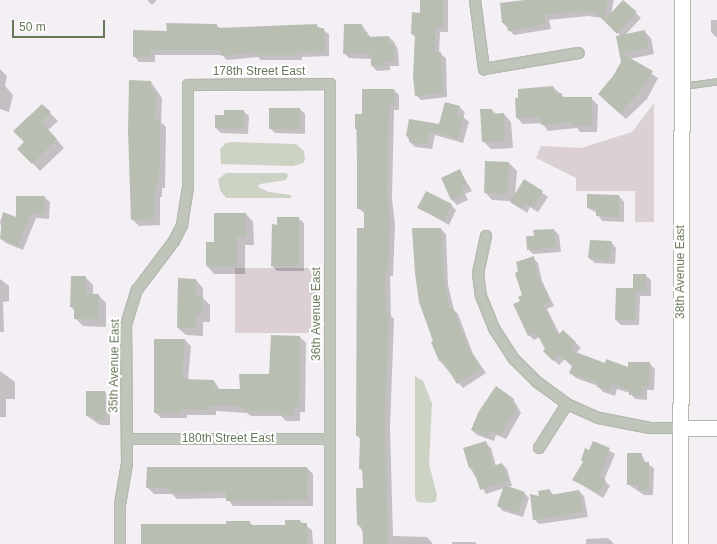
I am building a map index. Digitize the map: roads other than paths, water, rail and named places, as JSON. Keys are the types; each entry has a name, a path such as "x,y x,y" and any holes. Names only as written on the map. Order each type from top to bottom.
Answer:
{"street":[{"path":"475,0 484,69 579,54"},
{"name":"38th Avenue East","path":"680,544 682,0"},
{"name":"178th Street East","path":"188,85 330,84"},
{"name":"36th Avenue East","path":"330,84 330,544"},
{"name":"35th Avenue East","path":"120,544 127,439 126,325 137,290 174,241 182,225 188,187 188,85"},
{"path":"486,236 478,273 481,296 488,317 514,359 548,392 568,404 599,418 619,423 680,428 717,428"},
{"path":"539,448 568,404"},
{"name":"180th Street East","path":"127,439 330,439"}],"lane":[{"path":"682,86 717,81"}]}
